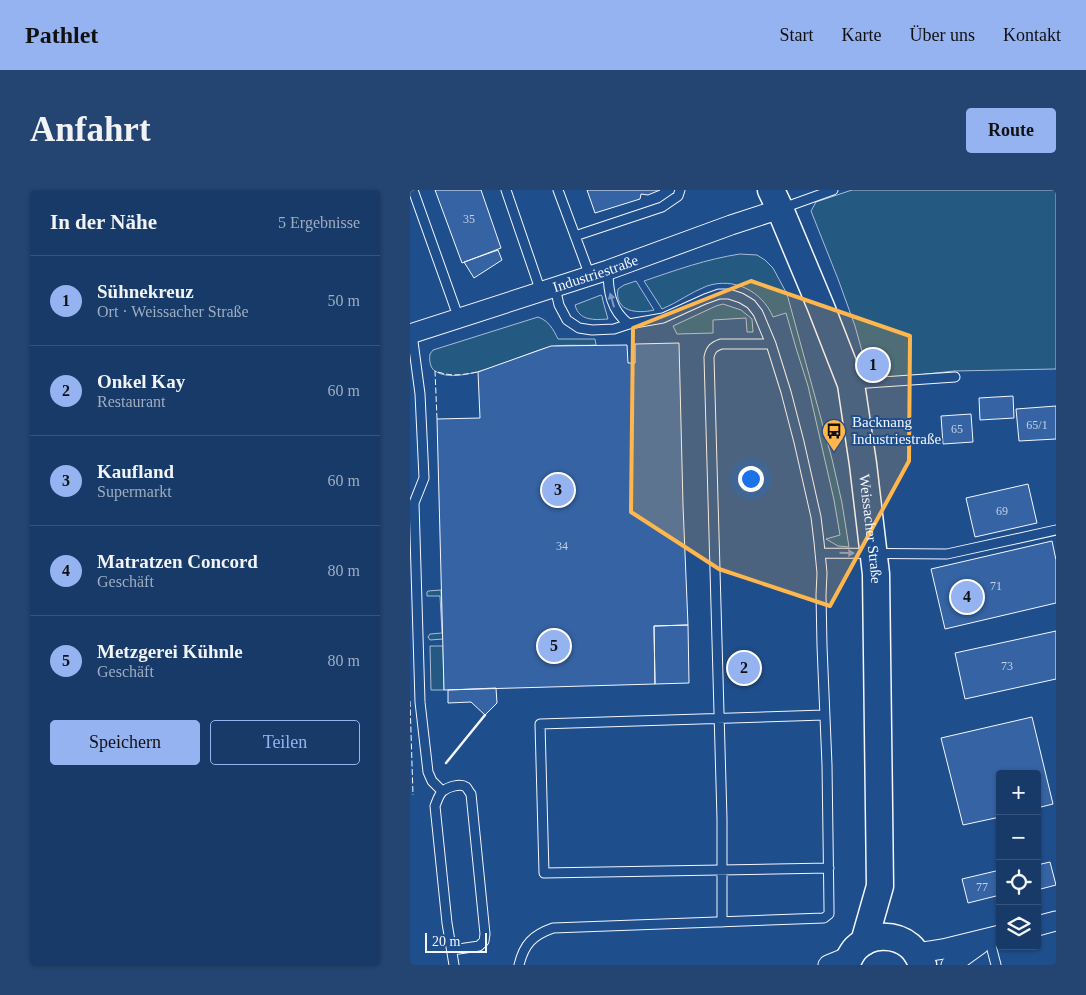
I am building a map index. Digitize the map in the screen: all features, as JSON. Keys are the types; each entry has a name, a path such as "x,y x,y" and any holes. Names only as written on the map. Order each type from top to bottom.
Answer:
{"street":[{"name":"Industriestraße","path":"411,334 608,270 731,225 776,199"},
{"name":"Weissacher Straße","path":"776,199 851,384 876,574 880,886 847,957"},
{"name":"Weissacher Straße","path":"880,886 914,953"},
{"path":"1041,925 1056,922"},
{"name":"Weissacher Straße","path":"847,957 873,938 883,936 893,937 914,953 943,949 994,936"},
{"path":"951,965 994,936"}],"lane":[{"path":"413,190 459,319"},
{"path":"506,190 548,289 567,320 579,328 607,330 663,318 719,294 729,294 741,298 751,304 758,312 771,344 799,442 816,517 822,573 824,714 827,765 829,914 824,918 553,928 542,932 525,947 519,965"},
{"path":"558,190 590,276"},
{"path":"575,236 662,207 678,196 680,190"},
{"path":"776,199 833,190"},
{"path":"608,270 609,288 615,310 629,324"},
{"path":"411,334 420,394 424,478 414,503 420,702 428,772 432,781 442,791"},
{"path":"722,922 723,870 709,357 710,351 715,346 721,344 771,344"},
{"path":"851,384 955,377"},
{"path":"820,553 947,554 1056,530"},
{"path":"824,714 540,724 542,806 544,873 828,868"},
{"path":"452,950 479,946 484,942 485,934 471,794 466,787 460,785 442,791 435,806 448,923 454,965"},
{"path":"994,936 996,965"}],"highlighted area":[{"path":"751,281 910,336 909,461 830,606 719,569 631,512 633,328"}],"shaded area":[{"path":"852,190 1056,190 1056,369 954,371 870,380 855,326 811,211 816,202"},
{"path":"740,254 757,255 765,260 773,268 787,294 832,459 849,547 838,546 826,539 840,535 834,500 808,386 786,313 773,317 762,300 754,293 746,288 727,283 707,286 662,309 644,281 704,262"},
{"path":"636,281 654,310 641,312 628,310 620,303 618,289"},
{"path":"601,295 608,319 592,319 580,314 575,305"},
{"path":"723,304 741,310 752,319 753,332 747,332 746,318 713,320 713,333 677,334 673,326"},
{"path":"538,317 548,323 558,339 595,339 596,345 550,347 491,368 459,375 446,375 433,370 431,366 430,354 433,350"},
{"path":"441,590 443,639 430,640 428,637 430,634 442,633 440,596 427,596 427,592"},
{"path":"430,646 443,646 444,690 431,690"}],"building":[{"path":"435,190 481,190 501,248 462,263"},
{"path":"587,190 660,190 648,195 641,194 640,199 595,213"},
{"path":"498,250 502,260 474,278 464,262"},
{"path":"679,343 688,625 654,626 655,684 444,690 437,419 480,418 478,372 551,346 627,345 628,363 635,363 635,344"},
{"path":"1013,396 1014,418 980,420 979,398"},
{"path":"1056,406 1056,439 1019,441 1016,409"},
{"path":"971,414 973,442 943,444 941,416"},
{"path":"1028,484 1037,523 975,537 966,498"},
{"path":"1052,541 1056,560 1056,603 945,629 931,569"},
{"path":"688,625 689,683 655,684 654,626"},
{"path":"1056,631 1056,679 965,699 955,653"},
{"path":"496,688 497,703 485,715 471,702 448,703 448,690"},
{"path":"1032,717 1053,804 1041,807 1041,770 996,770 996,818 963,825 941,738"},
{"path":"1050,862 1056,885 1041,889 1041,864"},
{"path":"996,871 996,896 968,903 962,879"}],"fence":[{"path":"437,419 435,371 456,375 478,372"},
{"path":"410,701 413,795"}],"wall":[{"path":"446,763 485,715"}],"place":[{"name":"Sühnekreuz","path":"873,365"},
{"name":"Backnang Industriestraße","path":"834,452"},
{"name":"Kaufland","path":"558,490"},
{"name":"Matratzen Concord","path":"967,597"},
{"name":"Metzgerei Kühnle","path":"554,646"},
{"name":"Onkel Kay","path":"744,668"}]}
